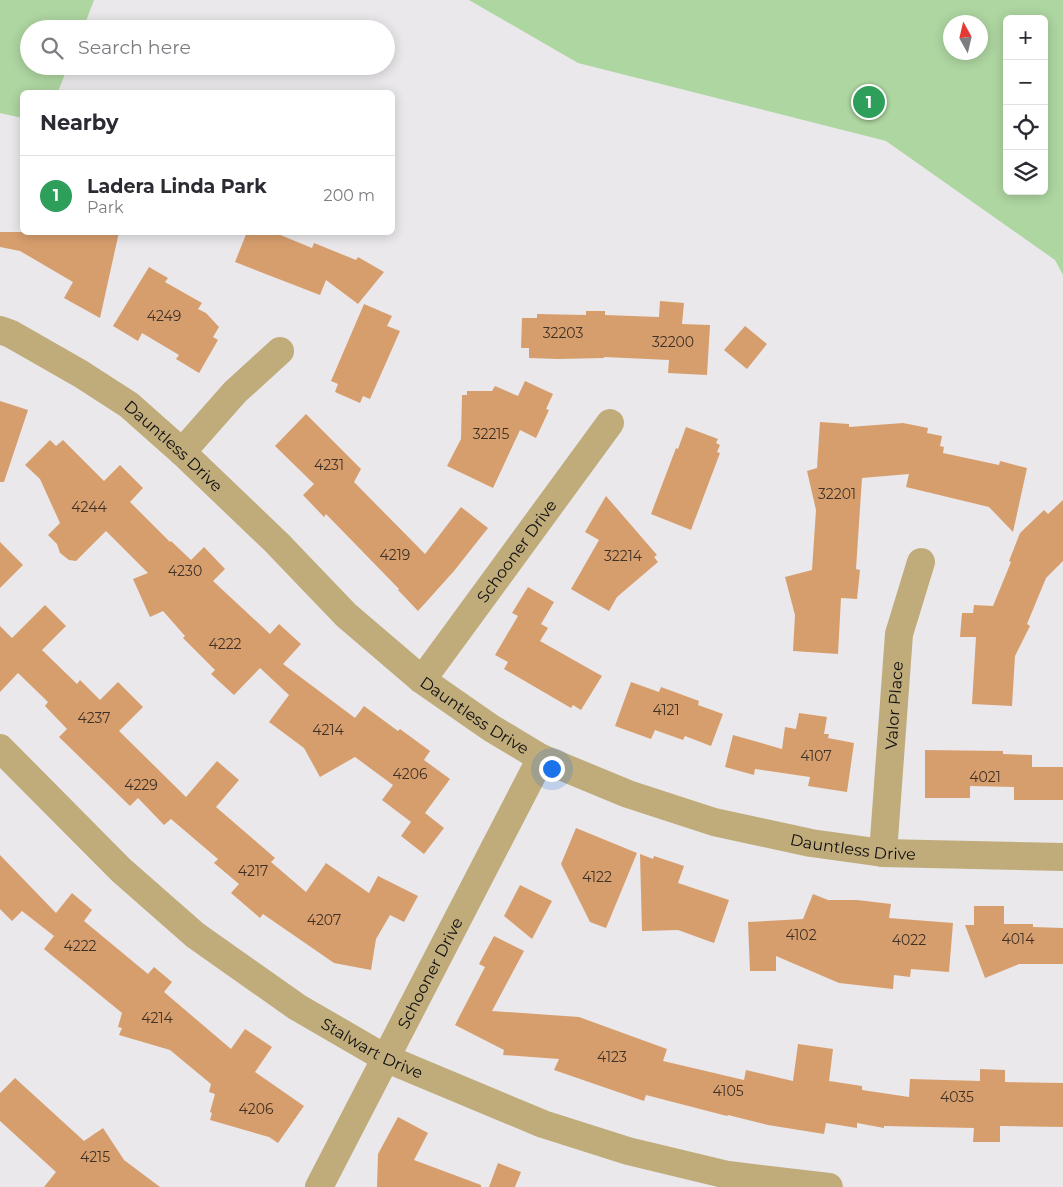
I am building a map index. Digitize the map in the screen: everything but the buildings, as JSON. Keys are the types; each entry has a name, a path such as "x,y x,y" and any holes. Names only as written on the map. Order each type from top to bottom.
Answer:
{"street":[{"name":"Dauntless Drive","path":"0,330 11,334 81,374 129,405 182,452 277,543 346,615 422,680 491,728 541,758 628,794 714,822 811,843 883,853 1063,857"},
{"path":"182,452 235,392 280,351"},
{"name":"Schooner Drive","path":"422,680 610,423"},
{"name":"Valor Place","path":"883,853 899,634 921,562"},
{"name":"Stalwart Drive","path":"0,748 121,870 195,935 296,1006 385,1058 543,1124 628,1151 728,1175 829,1187"},
{"name":"Schooner Drive","path":"319,1187 541,758"}],"green space":[{"path":"0,0 94,0 86,20 20,20 20,75 65,75 59,90 20,90 20,118 0,113"},
{"path":"469,0 1063,0 1063,275 1055,260 886,141 578,63"}],"place":[{"name":"Ladera Linda Park","path":"869,102"}]}
